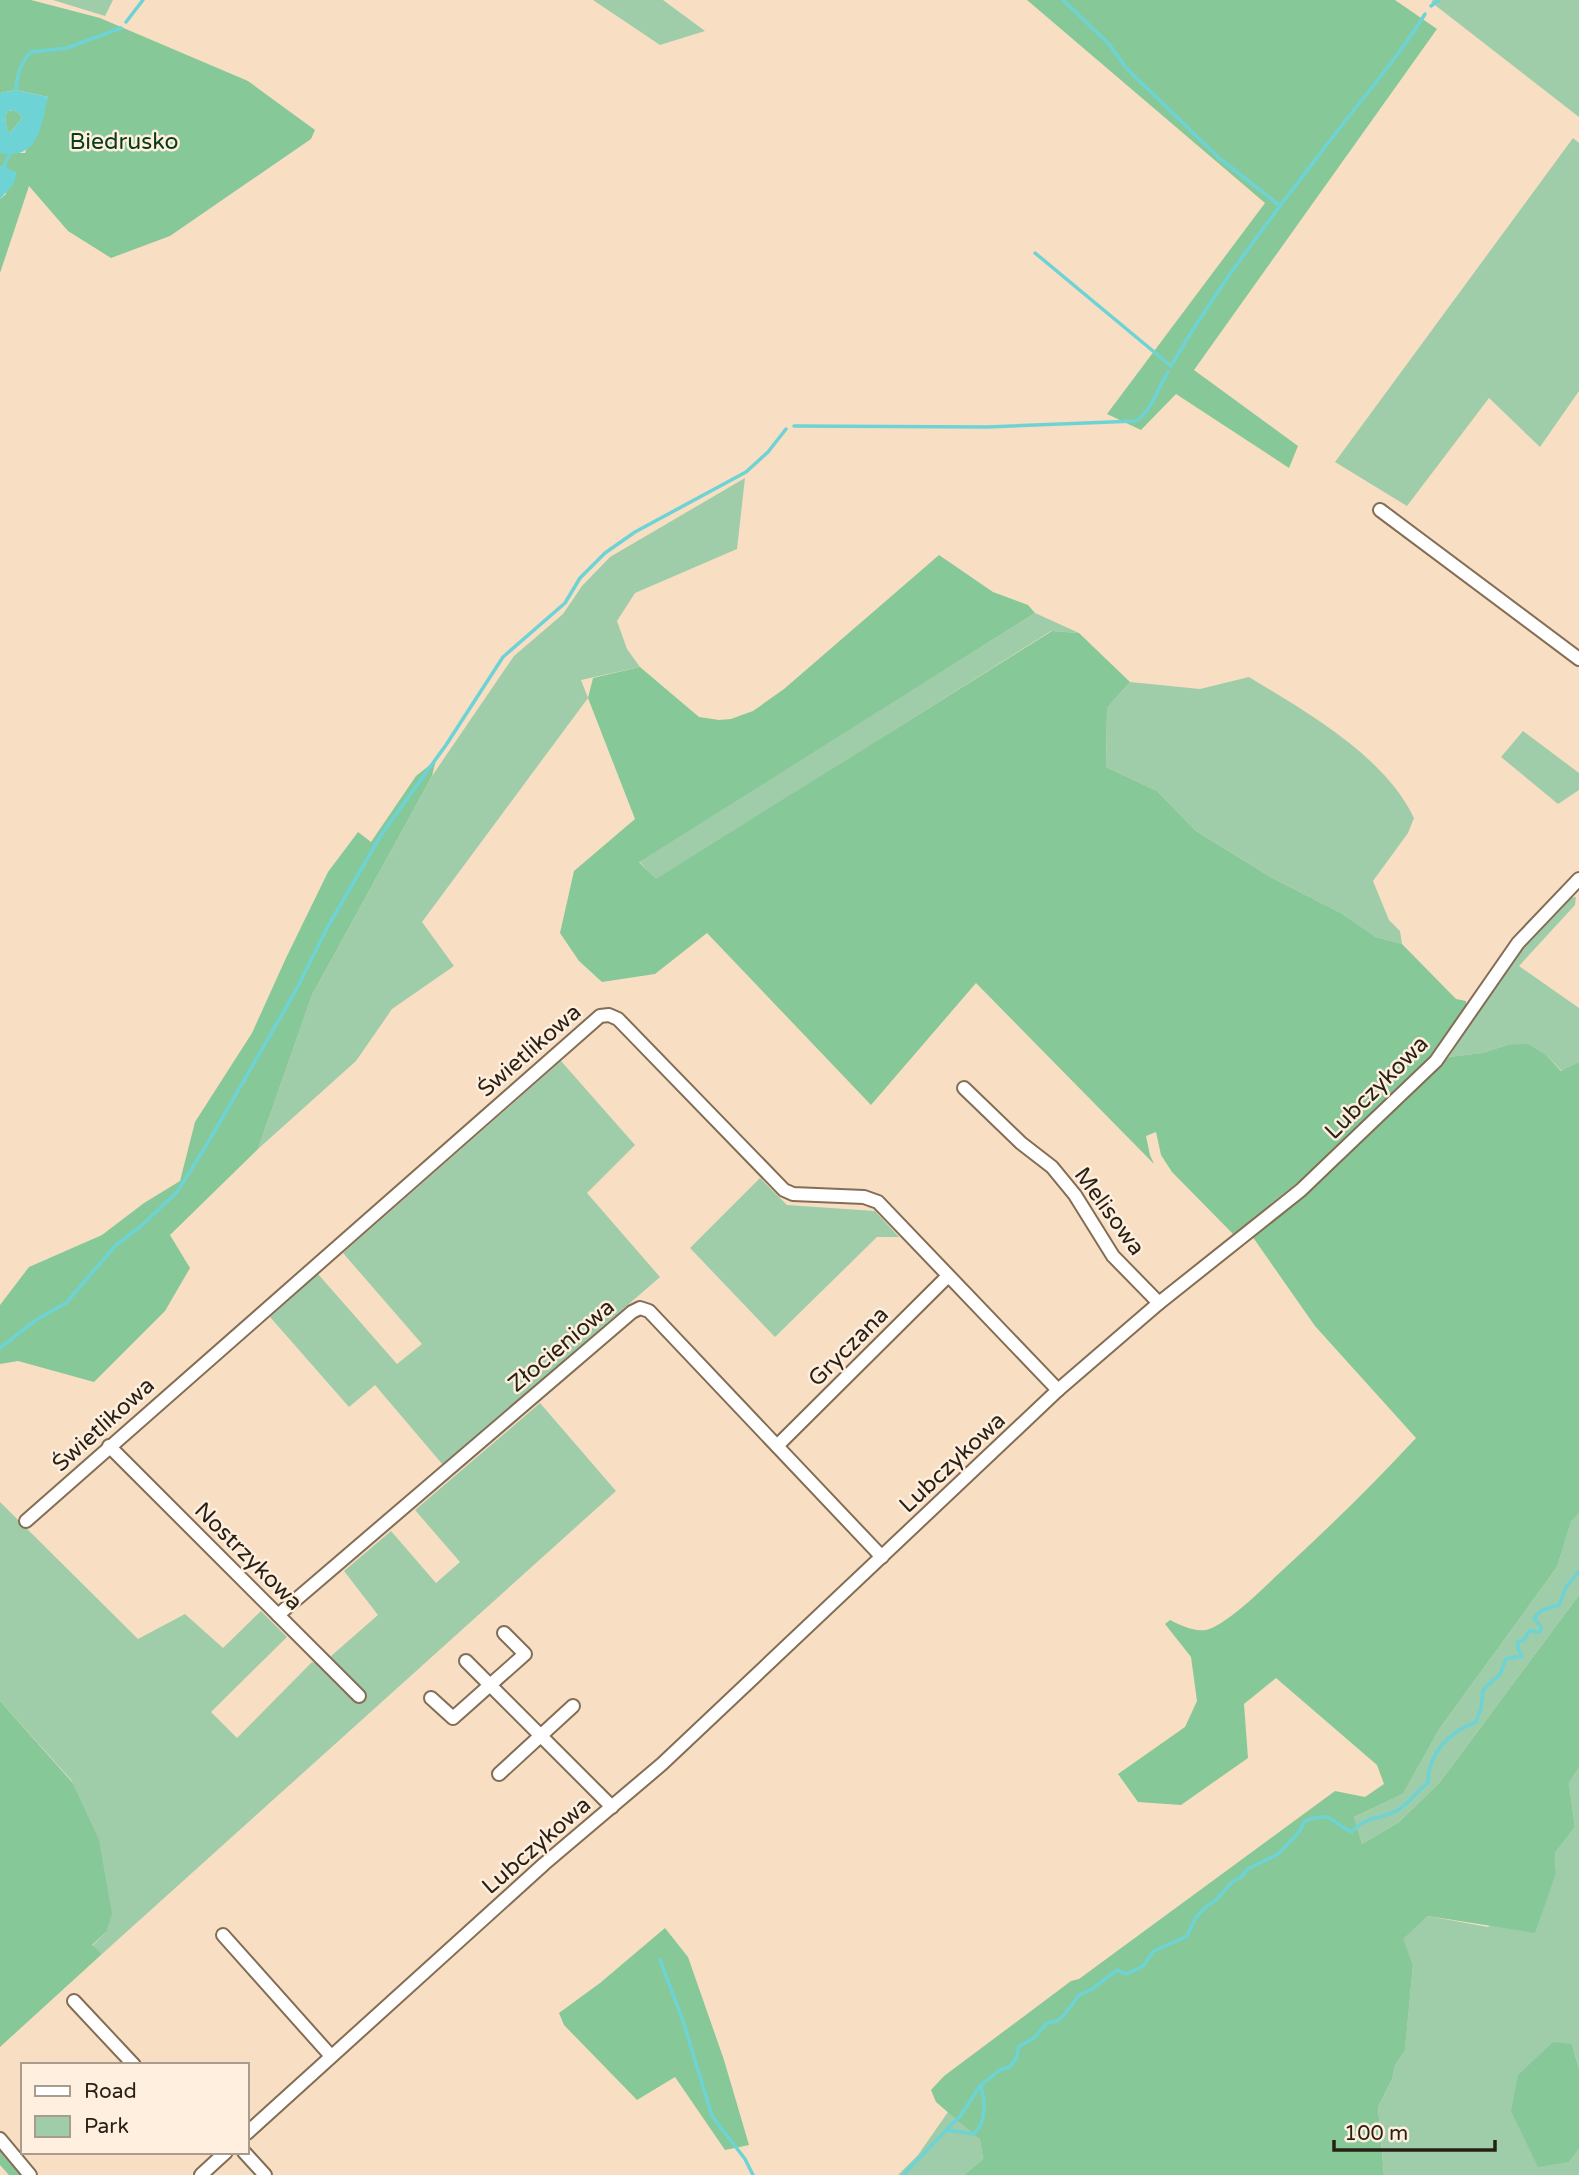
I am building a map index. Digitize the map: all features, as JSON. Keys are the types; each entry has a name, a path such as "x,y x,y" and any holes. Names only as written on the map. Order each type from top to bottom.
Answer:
{"street":[{"path":"1380,510 1579,659"},
{"name":"Lubczykowa","path":"248,2132 544,1864 662,1764 1058,1390 1158,1303 1301,1190 1436,1061 1518,943 1579,879"},
{"name":"Świetlikowa","path":"26,1521 600,1016 609,1015 618,1019 784,1190 793,1194 864,1197 878,1202 1058,1390"},
{"name":"Melisowa","path":"964,1088 1021,1143 1052,1167 1075,1195 1113,1256 1158,1303"},
{"name":"Gryczana","path":"777,1446 948,1276"},
{"name":"Złocieniowa","path":"278,1615 632,1312 640,1308 649,1311 882,1557"},
{"name":"Nostrzykowa","path":"109,1446 359,1696"},
{"path":"431,1698 453,1718 489,1686 524,1654 504,1633"},
{"path":"466,1661 612,1807"},
{"path":"499,1774 573,1706"},
{"path":"223,1935 331,2056"},
{"path":"74,2001 132,2063"},
{"path":"0,2139 30,2175"},
{"path":"201,2175 221,2154"},
{"path":"246,2154 265,2175"}],"green space":[{"name":"Biedrusko","path":"0,0 31,0 100,18 248,81 315,130 311,139 170,236 111,258 68,231 29,186 0,273 0,199 6,194 0,153 25,153 48,97 16,90 0,93"},
{"path":"53,0 113,0 105,16"},
{"path":"593,0 663,0 705,31 660,45"},
{"path":"1027,0 1395,0 1437,29 1194,370 1298,446 1289,468 1176,394 1141,430 1107,414 1265,203"},
{"path":"1579,0 1579,117 1431,2"},
{"path":"13,110 22,118 10,133 7,131 5,116 8,111"},
{"path":"1573,138 1579,143 1579,391 1540,447 1489,398 1407,506 1335,462"},
{"path":"745,478 737,549 635,593 617,621 627,649 640,667 581,680 588,698 422,922 454,966 392,1009 356,1061 258,1149 312,995 432,776 514,656 563,614 582,586 610,557"},
{"path":"939,555 993,592 1028,605 1035,613 639,862 656,879 1052,631 1079,633 1130,682 1107,708 1106,767 1157,791 1196,831 1272,878 1341,913 1376,937 1402,944 1456,999 1466,1001 1466,1007 1433,1058 1322,1163 1233,1234 1172,1172 1161,1155 1156,1132 1146,1136 1154,1164 976,983 871,1105 707,933 655,974 602,982 579,961 560,933 574,871 635,819 588,698 593,678 640,667 699,717 731,719 753,711 784,689"},
{"path":"1035,613 1079,633 1051,631 656,880 639,861"},
{"path":"1249,677 1342,737 1384,774 1401,795 1414,818 1408,833 1373,881 1389,920 1400,931 1402,944 1376,937 1341,913 1272,878 1196,831 1157,791 1106,767 1107,708 1130,682 1200,689"},
{"path":"1523,731 1579,773 1579,790 1558,804 1501,757"},
{"path":"436,760 432,776 312,995 258,1149 170,1235 190,1268 165,1311 94,1382 18,1361 0,1364 0,1305 29,1267 102,1235 144,1203 180,1181 195,1122 252,1033 328,872 358,832 371,842 416,776"},
{"path":"1576,897 1575,905 1519,966 1579,1008 1579,1062 1562,1071 1547,1056 1507,1045 1482,1053 1449,1057 1522,944 1568,898"},
{"path":"1528,1044 1547,1056 1561,1071 1579,1062 1579,1513 1571,1521 1557,1567 1440,1728 1403,1794 1354,1817 1362,1844 1399,1822 1440,1782 1579,1595 1579,1767 1569,1783 1575,1827 1555,1853 1556,1873 1535,1933 1428,1916 1403,1939 1413,1965 1405,2050 1395,2065 1392,2079 1378,2107 1384,2175 964,2175 983,2159 980,2140 936,2102 931,2090 944,2076 1335,1791 1365,1797 1384,1784 1377,1765 1276,1678 1244,1704 1248,1758 1181,1805 1138,1802 1118,1774 1185,1727 1197,1701 1191,1657 1165,1624 1170,1620 1192,1629 1206,1630 1232,1615 1329,1527 1416,1438 1315,1326 1252,1236 1449,1057 1482,1053 1507,1045"},
{"path":"561,1061 635,1145 587,1193 660,1277 443,1465 375,1385 349,1407 270,1317 318,1274 397,1364 422,1344 343,1253"},
{"path":"760,1178 787,1205 875,1211 899,1237 877,1237 775,1337 690,1248"},
{"path":"540,1403 616,1491 102,1954 92,1946 106,1932 72,1781 0,1701 0,1502 138,1639 185,1614 223,1648 261,1611 287,1637 211,1712 237,1738 312,1662 344,1674 331,1656 378,1615 344,1571 391,1531 436,1583 460,1562 415,1510"},
{"path":"1579,1513 1579,1595 1440,1782 1399,1822 1362,1844 1354,1817 1403,1794 1440,1728 1557,1567 1571,1520"},
{"path":"0,1701 72,1782 99,1840 112,1914 106,1932 92,1945 102,1954 0,2047"},
{"path":"1579,1767 1579,2069 1572,2044 1569,2162 1579,2149 1579,2175 1384,2175 1378,2107 1392,2079 1395,2065 1405,2049 1413,1965 1402,1939 1428,1916 1488,1927 1556,1873 1555,1853 1575,1827 1569,1783"},
{"path":"665,1928 688,1957 724,2060 749,2145 725,2150 675,2077 637,2100 564,2025 559,2013 600,1983"},
{"path":"1553,2042 1572,2044 1579,2069 1579,2149 1569,2162 1538,2167 1511,2111 1518,2075"},
{"path":"948,2112 980,2140 983,2159 964,2175 898,2175 918,2155"},
{"path":"0,2151 20,2175 9,2175 0,2165"}],"water":[{"path":"16,90 48,97 36,139 23,152 0,153 0,93","holes":["12,110 22,118 10,133 5,116"]},
{"path":"4,166 17,173 13,185 0,199 0,167"}],"waterway":[{"path":"126,22 143,0"},
{"path":"1063,0 1109,44 1127,69 1219,158 1279,205"},
{"path":"1431,6 1439,0"},
{"path":"1035,253 1171,366 1248,249 1392,62 1425,14"},
{"path":"16,90 20,69 31,52 67,48 121,28"},
{"path":"4,166 9,155"},
{"path":"794,426 988,427 1136,421 1151,405 1168,372"},
{"path":"0,1348 36,1320 66,1303 115,1246 177,1192 295,992 327,928 381,835 446,745 503,657 565,603 580,578 605,553 635,532 746,472 768,452 786,429"},
{"path":"903,2175 961,2115 980,2086 1000,2070 1009,2067 1016,2059 1019,2046 1033,2039 1047,2023 1057,2021 1079,1995 1092,1989 1117,1970 1126,1974 1143,1966 1154,1951 1187,1936 1196,1917 1207,1906 1248,1869 1278,1854 1299,1832 1305,1821 1327,1817 1352,1832 1362,1823 1392,1813 1406,1804 1428,1783 1432,1762 1442,1745 1457,1732 1476,1722 1483,1690 1500,1674 1506,1659 1522,1656 1518,1642 1524,1640 1529,1631 1540,1632 1541,1627 1534,1618 1542,1610 1559,1605 1566,1587 1579,1571"},
{"path":"660,1960 683,2021 712,2116 745,2159 753,2175"},
{"path":"947,2130 974,2134 978,2129 984,2112 981,2086"}]}
